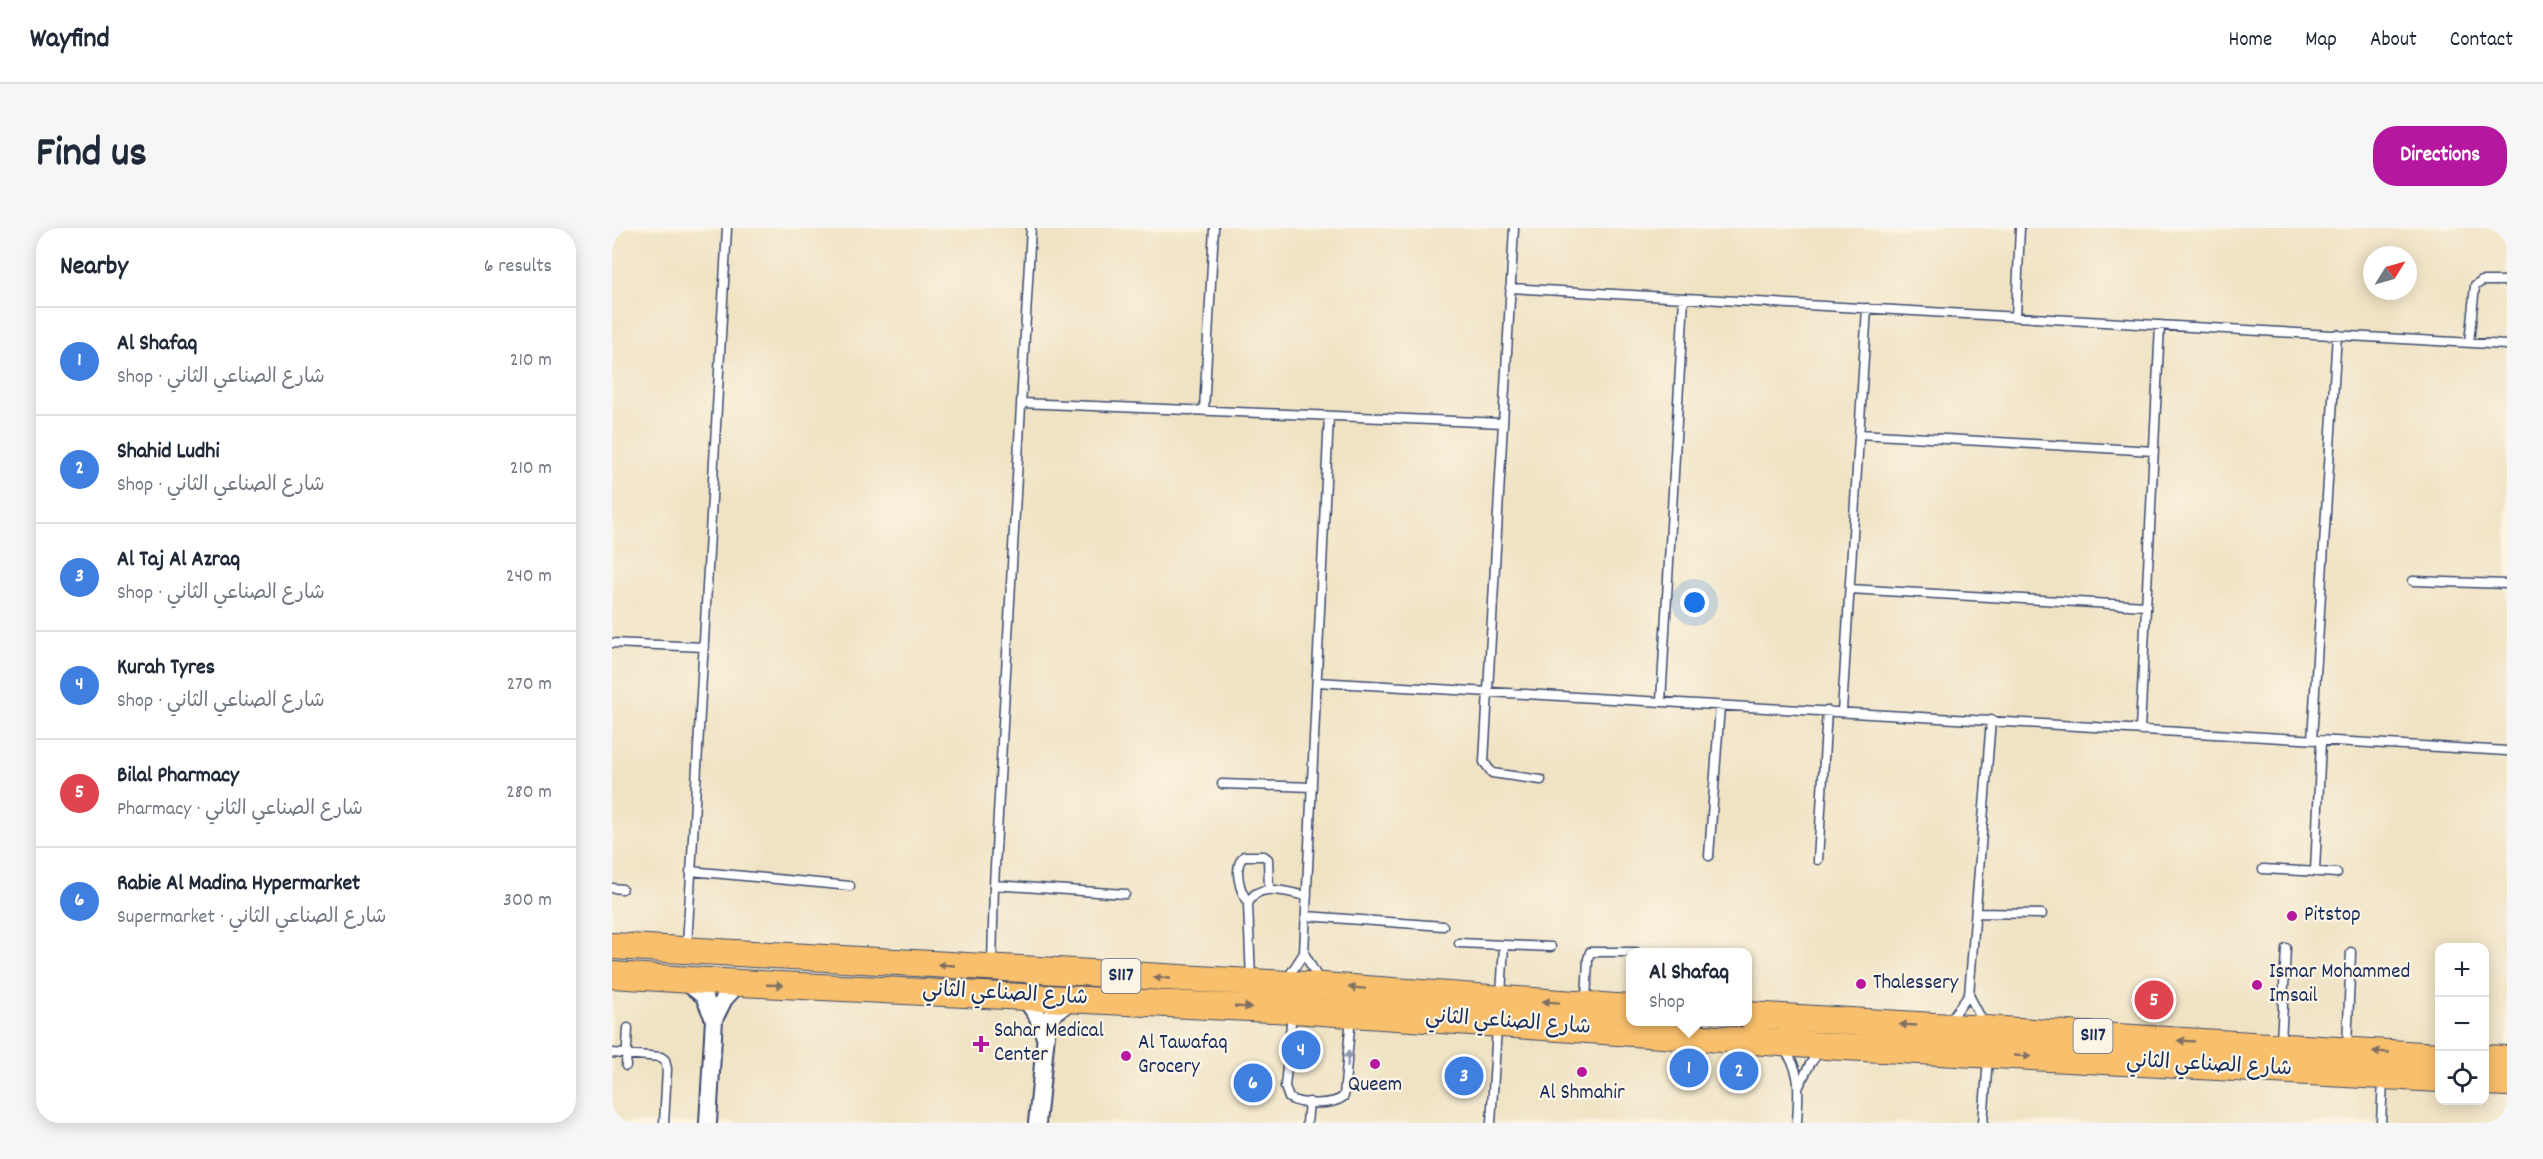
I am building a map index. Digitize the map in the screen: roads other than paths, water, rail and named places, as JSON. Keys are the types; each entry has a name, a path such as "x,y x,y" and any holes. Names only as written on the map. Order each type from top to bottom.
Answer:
{"main road":[{"name":"شارع الصناعي الثاني","path":"612,946 1324,986 1626,1025"},
{"name":"شارع الصناعي الثاني","path":"612,975 1351,1013 1499,1010 1586,1005 1626,1008"},
{"name":"شارع الصناعي الثاني","path":"1752,1016 1943,1027 1989,1042 2435,1079"},
{"name":"شارع الصناعي الثاني","path":"1638,1026 1825,1046 1989,1042 2281,1046 2435,1056"},
{"path":"2489,1058 2507,1059"},
{"path":"2489,1082 2507,1083"}],"street":[{"path":"684,980 704,996 714,1019"},
{"path":"708,1123 714,1019 724,999 739,983"},
{"path":"1023,996 1037,1015 1045,1037"},
{"path":"1037,1123 1047,1024 1054,1013 1074,998"}],"lane":[{"path":"686,950 727,228"},
{"path":"992,968 994,885 1032,228"},
{"path":"1204,410 1214,228"},
{"path":"1514,228 1484,762 1488,771 1497,775 1542,780"},
{"path":"2016,316 2020,228"},
{"path":"2469,342 2476,284 2482,281 2507,281"},
{"path":"1510,288 2507,345"},
{"path":"1661,702 1684,298"},
{"path":"1842,711 1867,308"},
{"path":"2140,730 2160,324"},
{"path":"2315,872 2316,740 2337,334"},
{"path":"1021,403 1503,423"},
{"path":"1282,984 1298,966 1304,953 1329,416"},
{"path":"1859,434 2154,451"},
{"path":"2413,581 2507,584"},
{"path":"1850,589 2146,606"},
{"path":"612,643 704,647"},
{"path":"1317,682 2507,751"},
{"path":"1709,856 1720,706"},
{"path":"1818,860 1827,710"},
{"path":"1983,1123 1989,1042 1969,995 1991,720"},
{"path":"1222,784 1312,786"},
{"path":"1249,902 1242,894 1239,885 1239,862 1244,855 1263,856 1268,859 1269,890"},
{"path":"2263,870 2337,873"},
{"path":"690,871 850,886"},
{"path":"994,885 1125,894"},
{"path":"612,888 622,889"},
{"path":"1251,983 1249,902 1254,893 1269,890 1307,896"},
{"path":"1976,913 2042,914"},
{"path":"1306,916 1443,926"},
{"path":"1459,943 1551,947"},
{"path":"1491,1123 1504,945"},
{"path":"2281,1046 2286,948"},
{"path":"1586,1005 1590,952 1626,952"},
{"path":"2347,1050 2351,952"},
{"path":"1304,953 1317,978 1324,986"},
{"path":"1943,1027 1958,1012 1969,995"},
{"path":"1292,1010 1286,1091 1292,1100 1309,1102 1335,1101 1344,1096 1351,1013"},
{"path":"626,1066 628,1028"},
{"path":"1776,1042 1793,1062 1799,1086 1797,1123"},
{"path":"1799,1086 1810,1064 1825,1046"},
{"path":"612,1053 661,1057 665,1060 667,1068 664,1123"},
{"path":"2381,1123 2383,1076"},
{"path":"1307,1123 1309,1102"}],"place":[{"name":"Pitstop","path":"2292,916"},
{"name":"Thalessery","path":"1861,984"},
{"name":"Ismar Mohammed Imsail","path":"2257,985"},
{"name":"Bilal Pharmacy","path":"2154,1000"},
{"name":"Sahar Medical Center","path":"981,1044"},
{"name":"Kurah Tyres","path":"1301,1050"},
{"name":"Al Tawafaq Grocery","path":"1126,1056"},
{"name":"Queem","path":"1375,1064"},
{"name":"Al Shafaq","path":"1689,1068"},
{"name":"Shahid Ludhi","path":"1739,1071"},
{"name":"Al Shmahir","path":"1582,1072"},
{"name":"Al Taj Al Azraq","path":"1464,1076"},
{"name":"Rabie Al Madina Hypermarket","path":"1253,1083"}]}
